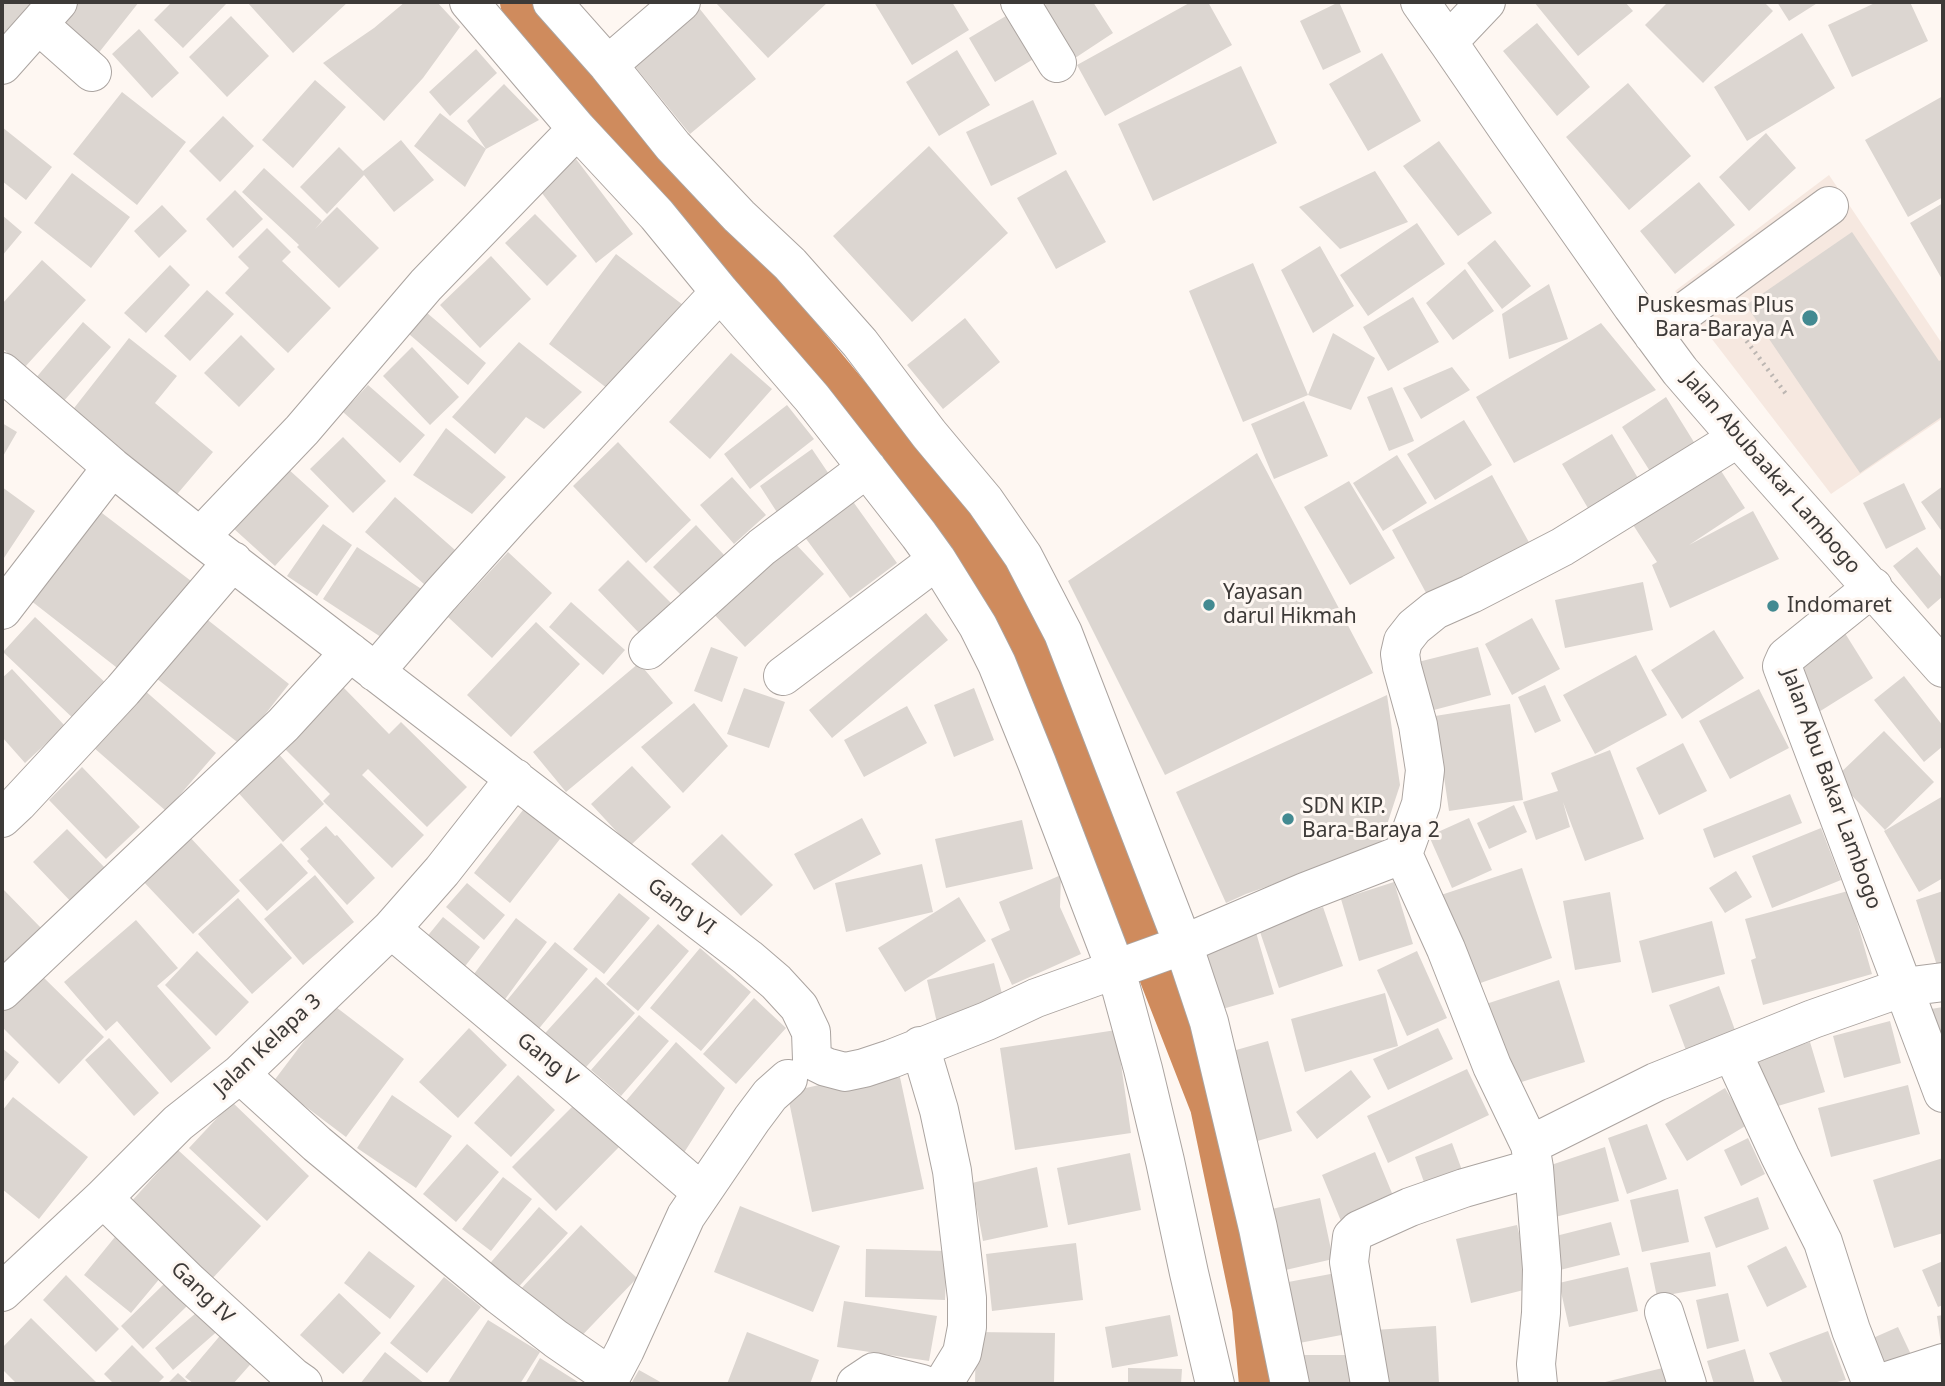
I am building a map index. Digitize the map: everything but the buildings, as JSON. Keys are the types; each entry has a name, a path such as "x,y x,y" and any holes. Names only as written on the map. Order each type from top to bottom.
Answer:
{"street":[{"path":"469,2 577,129 657,215 812,398 937,559 978,626 997,664 1120,969 1215,1384"},
{"path":"552,2 608,65 673,146 739,216 790,264 860,343 985,501 1023,555 1063,633 1178,946 1209,1022 1258,1228 1290,1384"},
{"path":"608,65 681,2"},
{"path":"1020,2 1058,63"},
{"name":"Jalan Abubaakar Lambogo","path":"1420,2 1680,371 1943,668"},
{"path":"1448,42 1486,2"},
{"path":"2,65 48,13 92,72"},
{"path":"200,537 302,430 426,285 577,129"},
{"path":"1654,335 1829,206"},
{"path":"2,991 283,725 363,662 440,596 720,292"},
{"name":"Gang VI","path":"2,372 112,467 200,537 776,982 799,1007 811,1032 800,1070"},
{"path":"1538,1384 1536,1364 1542,1269 1532,1156 1492,1066 1446,948 1403,854 1421,804 1425,770 1418,725 1400,654 1403,641 1414,627 1435,610 1562,547 1738,438"},
{"path":"2,610 112,467"},
{"path":"648,650 762,547 867,468"},
{"path":"783,676 937,559"},
{"path":"2,818 123,690 233,561"},
{"name":"Jalan Abu Bakar Lambogo","path":"1872,587 1786,657 1782,666 1943,1093"},
{"name":"Jalan Kelapa 3","path":"2,1292 178,1124 240,1074 391,929 442,871 515,778"},
{"path":"240,1074 317,1144 499,1295 609,1381 701,1192 770,1095 800,1070 826,1067 838,1071 853,1071 891,1059 1036,998 1120,969 1403,854"},
{"name":"Gang V","path":"391,929 701,1192"},
{"path":"1370,1384 1349,1262 1352,1237 1359,1230 1409,1207 1464,1188 1532,1156 1656,1082 1813,1019 1904,987 1943,982"},
{"path":"920,1046 939,1110 952,1171 967,1298 967,1327 962,1353 943,1384"},
{"path":"1732,1052 1780,1156 1824,1242 1851,1330 1872,1384"},
{"name":"Gang IV","path":"103,1198 294,1382"},
{"path":"1664,1312 1687,1384"},
{"path":"1878,1384 1943,1363"},
{"path":"856,1384 874,1372 922,1384"}],"path":[{"path":"1711,293 1786,394"}],"shaded area":[{"name":"Puskesmas Plus Bara-Baraya A","path":"1829,175 1943,345 1943,418 1831,494 1675,291"}],"waterway":[{"path":"522,2 979,554 1042,670 1212,1106 1254,1308 1261,1384"}],"place":[{"name":"Puskesmas Plus Bara-Baraya A","path":"1810,318"},
{"name":"Yayasan darul Hikmah","path":"1209,605"},
{"name":"Indomaret","path":"1773,606"},
{"name":"SDN KIP. Bara-Baraya 2","path":"1288,819"}]}
